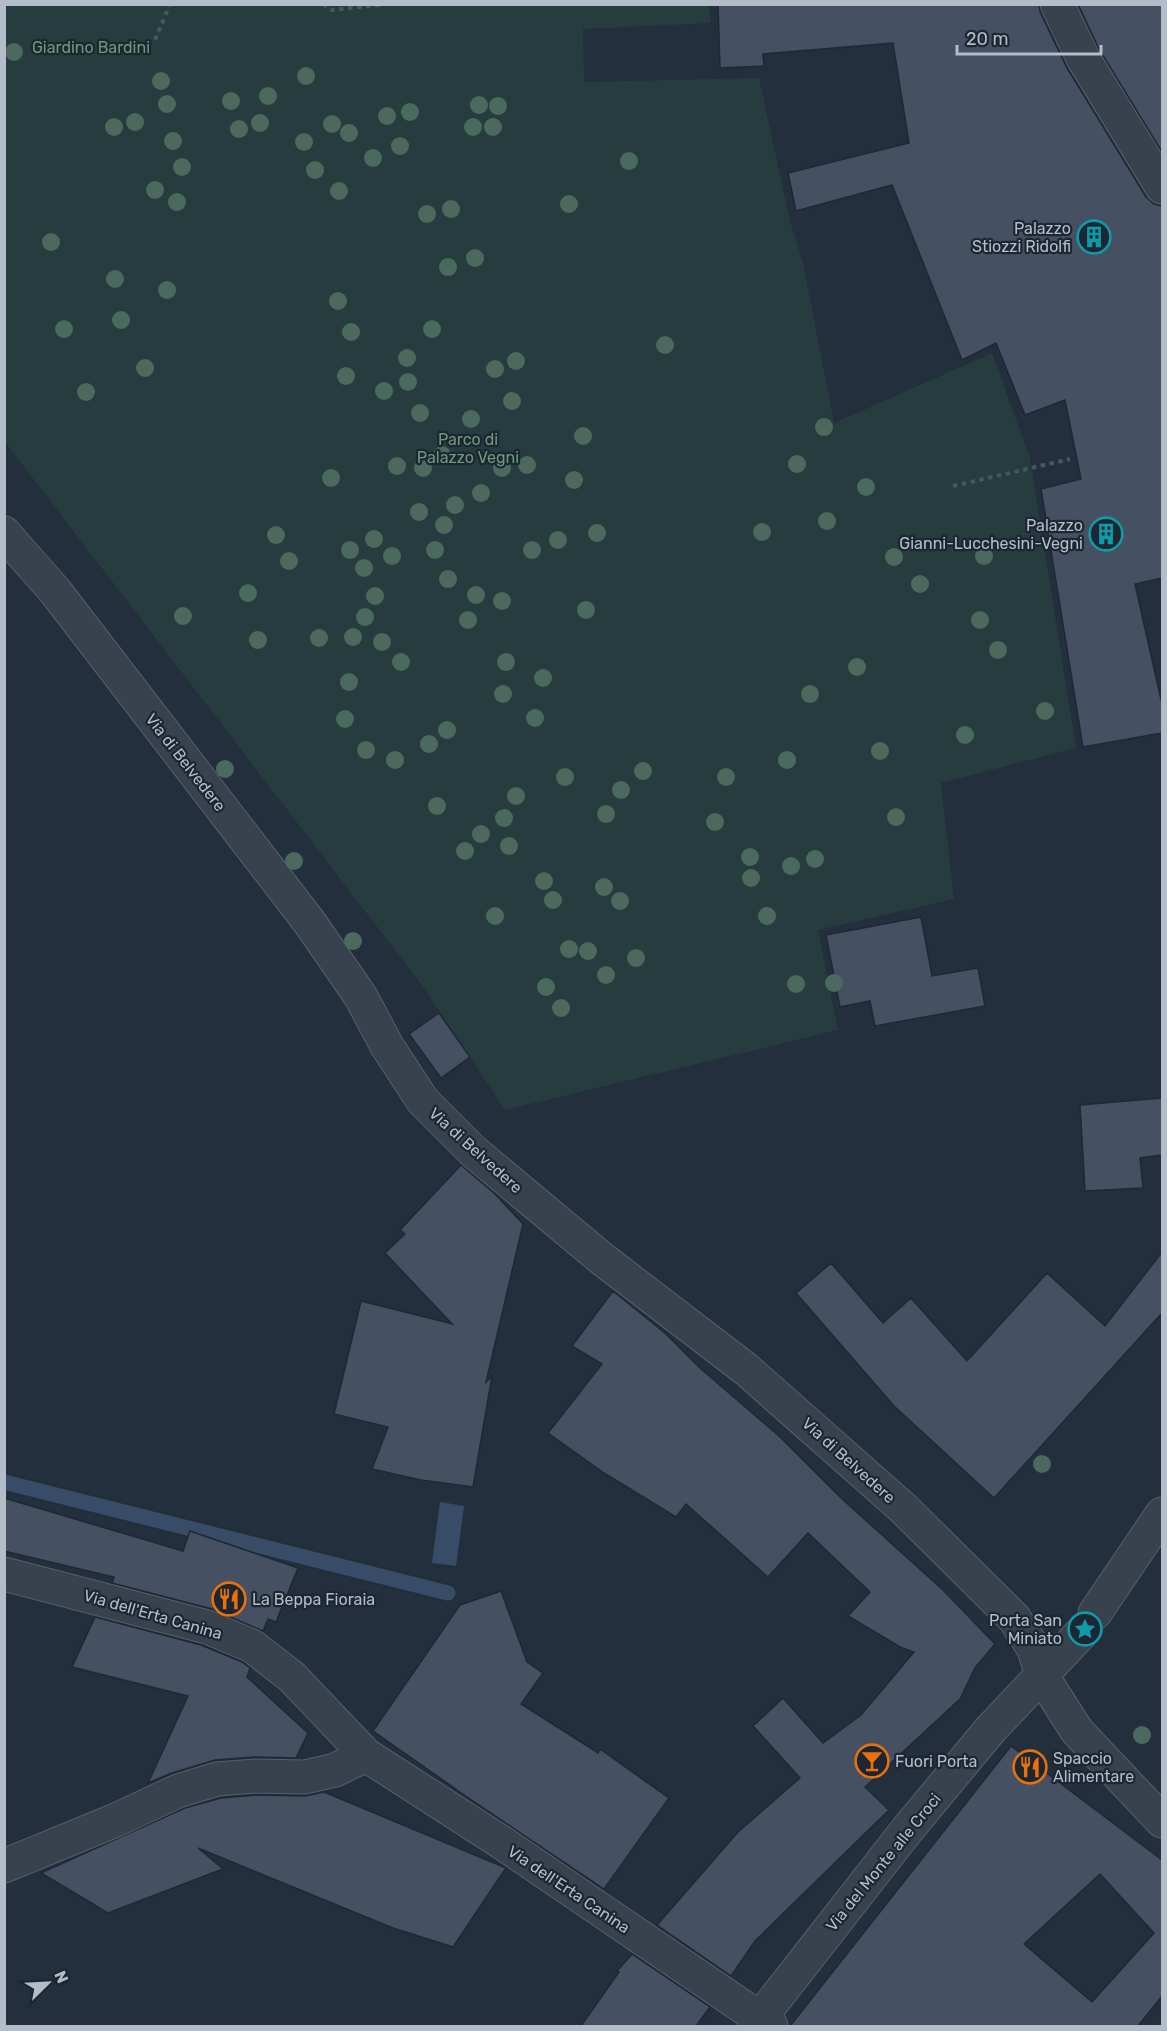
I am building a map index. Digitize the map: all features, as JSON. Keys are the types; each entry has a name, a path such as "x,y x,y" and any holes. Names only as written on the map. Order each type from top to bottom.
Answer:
{"street":[{"path":"1057,4 1083,58 1162,187"},
{"name":"Via di Belvedere","path":"4,533 54,591 310,923 361,997 387,1046 423,1101 474,1152 601,1258 747,1370 903,1508 1014,1618 1034,1648 1042,1676 1077,1731 1162,1821"},
{"name":"Via del Monte alle Croci","path":"762,2024 907,1830 990,1730 1042,1676 1090,1621 1162,1514"},
{"name":"Via dell'Erta Canina","path":"4,1574 207,1627 252,1646 292,1677 366,1755 501,1842 762,2024"},
{"path":"4,1866 116,1820 178,1791 217,1779 256,1776 305,1778 335,1770 366,1755"}],"path":[{"path":"154,40 170,4"},
{"path":"323,4 332,10 388,4"},
{"path":"953,486 1070,459"}],"green space":[{"name":"Parco di Palazzo Vegni","path":"4,5 709,5 711,23 583,29 584,82 759,78 790,221 803,263 834,423 992,353 1030,458 1076,748 941,783 954,899 818,930 838,1030 505,1110 421,984 5,442"}],"water":[{"path":"440,1502 464,1506 456,1566 432,1563"}],"building":[{"path":"718,4 1039,4 1040,12 1067,68 1146,197 1154,204 1162,206 1162,578 1135,584 1162,704 1162,733 1083,747 1041,489 1081,479 1065,400 1025,415 996,343 962,360 892,185 796,211 788,173 909,143 893,43 763,54 764,66 720,68"},
{"path":"1078,4 1162,4 1162,152 1099,49"},
{"path":"921,917 932,976 978,968 985,1006 875,1026 870,1001 840,1007 826,935"},
{"path":"439,1013 470,1057 441,1078 409,1034"},
{"path":"1162,1098 1162,1155 1140,1158 1143,1188 1085,1191 1080,1105"},
{"path":"461,1165 494,1193 523,1224 486,1382 492,1376 473,1487 421,1480 372,1469 388,1427 334,1414 361,1301 452,1324 385,1253 405,1234 400,1230"},
{"path":"1162,1252 1162,1313 994,1498 894,1406 796,1293 831,1263 883,1323 911,1298 967,1361 1047,1273 1105,1326"},
{"path":"613,1291 666,1334 700,1368 779,1436 840,1497 943,1590 995,1644 975,1668 960,1699 865,1787 889,1810 755,1941 731,1976 657,1925 738,1832 800,1778 753,1726 783,1698 823,1743 861,1715 914,1652 900,1647 848,1616 870,1592 808,1533 768,1577 686,1504 676,1517 604,1473 548,1433 602,1364 572,1346"},
{"path":"4,1498 183,1551 190,1531 298,1568 276,1622 268,1619 263,1631 212,1609 112,1583 114,1577 4,1551"},
{"path":"501,1591 527,1662 543,1673 521,1704 598,1753 600,1749 669,1798 604,1889 373,1731 460,1605"},
{"path":"95,1617 201,1645 242,1662 250,1668 247,1677 308,1733 296,1758 255,1757 215,1760 148,1783 188,1696 72,1667"},
{"path":"1011,1746 1162,1860 1162,1996 1138,2026 790,2026","holes":["1100,1874 1154,1933 1092,2002 1024,1944"]},
{"path":"324,1792 506,1868 453,1947 393,1928 198,1848 223,1869 108,1913 41,1873 185,1808 221,1798 257,1795 305,1796"},
{"path":"632,1954 710,2007 696,2026 581,2026 619,1972 617,1971"}],"waterway":[{"path":"4,1482 448,1593"}],"place":[{"name":"Palazzo Stiozzi Ridolfi","path":"1094,237"},
{"name":"Palazzo Gianni-Lucchesini-Vegni","path":"1106,534"},
{"name":"La Beppa Fioraia","path":"229,1599"},
{"name":"Porta San Miniato","path":"1085,1629"},
{"name":"Fuori Porta","path":"872,1761"},
{"name":"Spaccio Alimentare","path":"1030,1767"}],"park label":[{"name":"Giardino Bardini","path":"91,47"}]}
